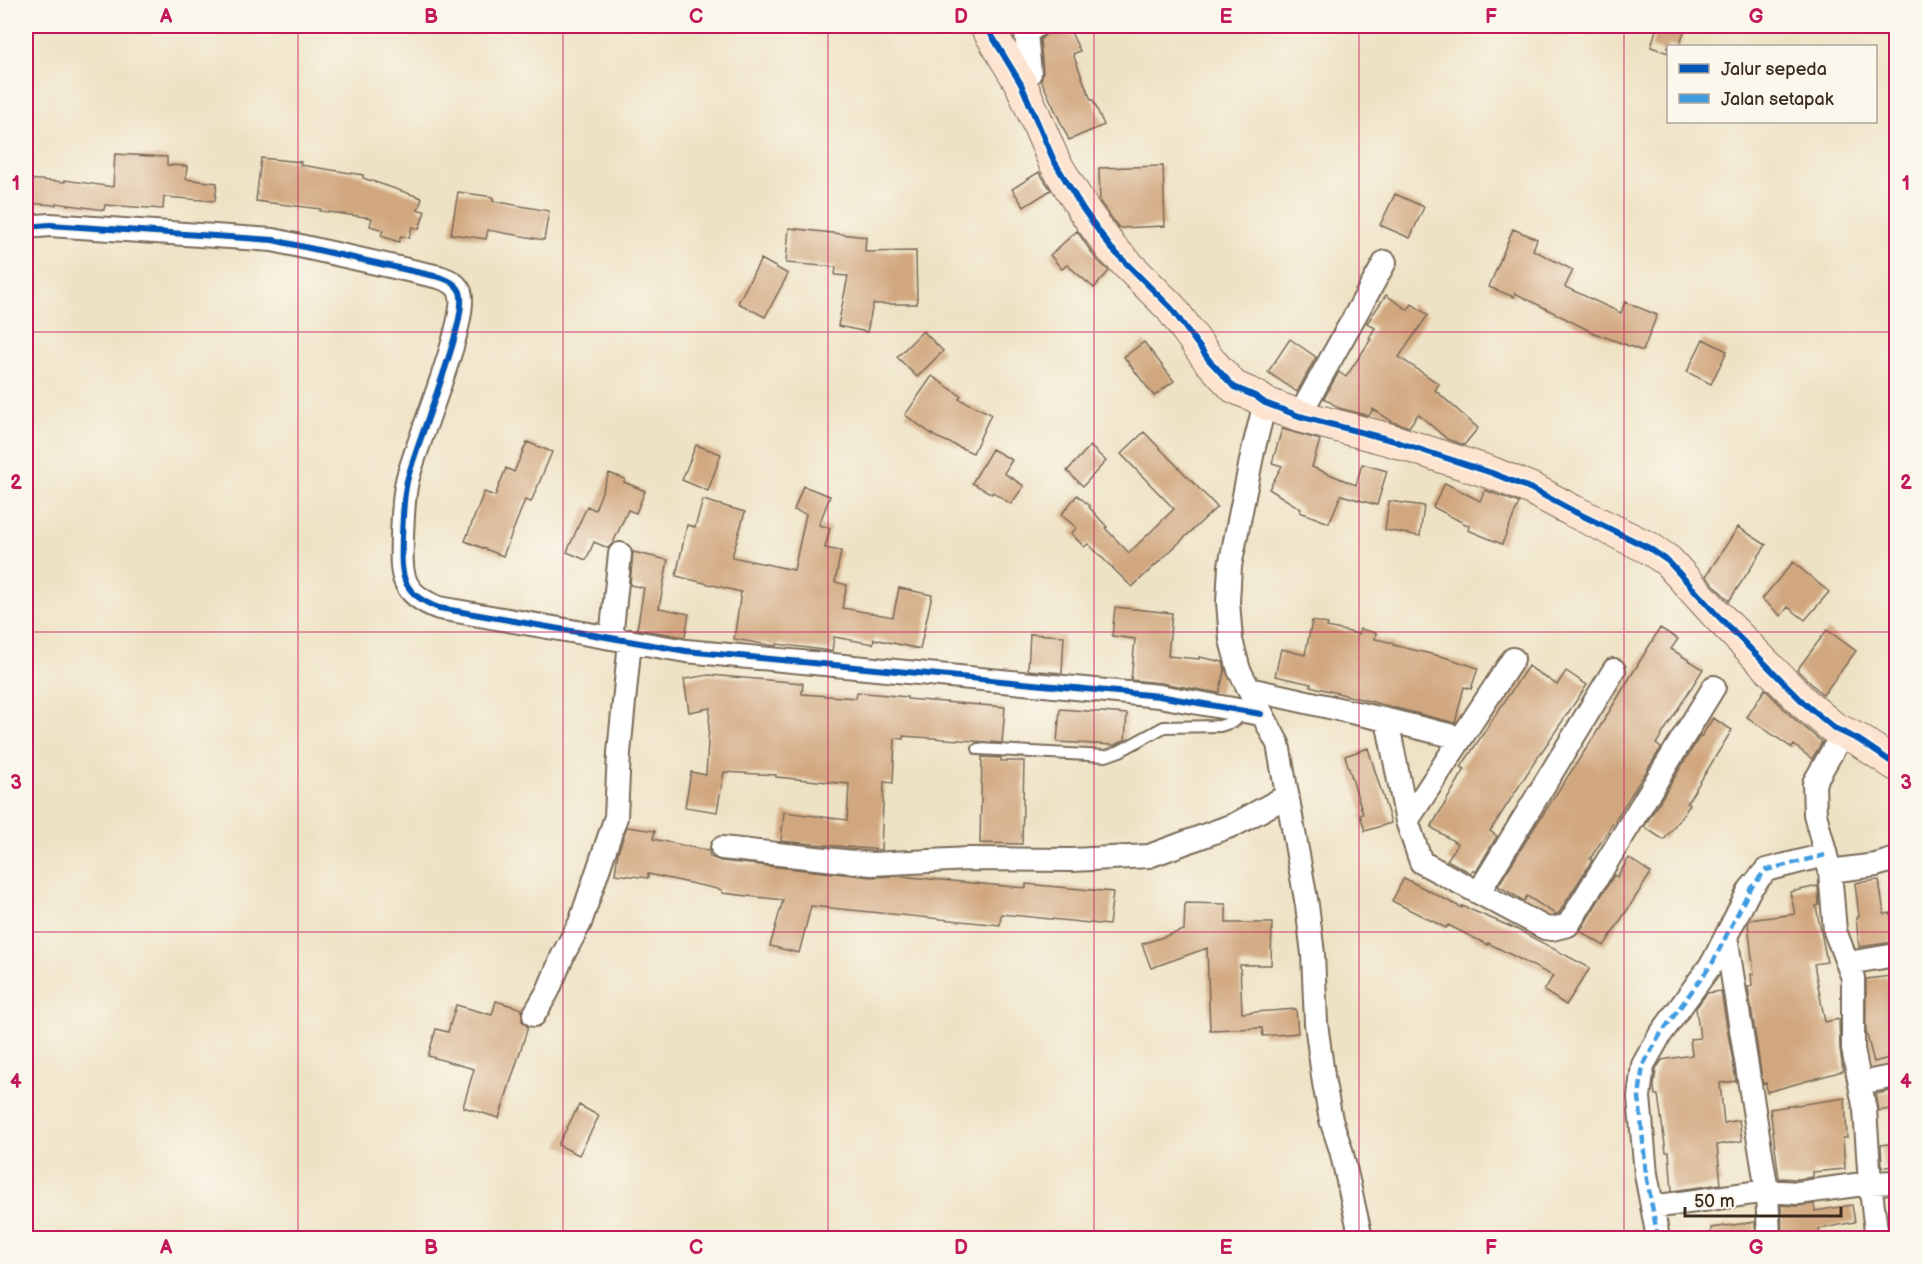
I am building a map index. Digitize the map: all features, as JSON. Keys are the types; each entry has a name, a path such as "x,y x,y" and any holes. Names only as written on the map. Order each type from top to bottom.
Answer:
{"street":[{"path":"986,26 1021,84 1054,160 1083,209 1111,248 1171,309 1209,360 1234,387 1265,403 1299,416 1391,440 1492,473 1532,489 1573,512 1649,548 1668,561 1804,703 1834,728 1859,740 1896,765"},
{"path":"1021,84 1030,73 1026,33 1036,26"},
{"path":"26,227 50,225 273,240 452,281 460,292 461,304 457,328 412,462 403,503 401,565 406,585 421,601 440,608 686,651 1159,696 1253,712"},
{"path":"1299,416 1385,262"},
{"path":"1265,403 1245,489 1229,575 1228,602 1232,640 1239,670 1249,689 1253,712 1278,744 1307,905 1313,954 1316,1023 1324,1083 1361,1239"},
{"path":"534,1014 548,991 580,923 616,817 619,753 620,554"},
{"path":"1407,820 1513,659"},
{"path":"1479,892 1614,670"},
{"path":"1387,720 1407,820 1421,862 1545,928 1559,928 1568,925 1714,687"},
{"path":"1249,689 1461,738"},
{"path":"1834,728 1837,743 1814,783 1815,814 1828,863 1835,931 1853,978 1853,1049 1865,1110 1870,1183 1878,1239"},
{"path":"722,848 872,864 969,859 1072,860 1149,856 1236,824 1287,796"},
{"path":"1658,1239 1646,1174 1639,1096 1642,1065 1660,1035 1713,962 1750,889 1767,870 1828,863 1876,865 1896,859"},
{"path":"1726,936 1767,1191 1769,1239"},
{"path":"1848,963 1896,956"},
{"path":"1860,1083 1896,1076"},
{"path":"1652,1207 1767,1191 1798,1193 1870,1183 1896,1182"}],"lane":[{"path":"978,749 1106,756 1164,727 1220,726 1253,712"}],"building":[{"path":"1049,26 1068,26 1080,51 1073,54 1091,100 1104,125 1069,140 1041,80 1043,72 1040,40 1048,32"},
{"path":"1657,26 1686,26 1679,45 1667,45 1667,53 1651,47"},
{"path":"115,154 167,157 167,165 187,166 186,179 217,183 215,201 164,197 163,209 105,205 104,210 56,203 56,205 26,203 26,179 65,182 65,180 113,187"},
{"path":"261,158 301,162 300,165 363,175 363,178 422,198 418,210 425,211 419,229 412,227 409,238 401,236 399,242 381,236 383,230 370,226 372,218 256,201"},
{"path":"1163,166 1165,226 1119,228 1100,202 1099,168"},
{"path":"1039,172 1051,190 1024,207 1012,189"},
{"path":"458,192 493,197 493,201 549,211 544,240 488,230 486,239 451,234"},
{"path":"1395,194 1424,207 1410,238 1380,225"},
{"path":"789,228 866,237 865,252 916,251 917,304 873,304 867,332 838,326 848,276 835,275 836,267 786,263"},
{"path":"1513,229 1537,239 1533,250 1573,270 1565,287 1621,313 1625,302 1657,315 1643,351 1594,333 1515,293 1514,297 1489,287"},
{"path":"1077,231 1096,259 1109,271 1094,288 1067,265 1062,269 1050,255"},
{"path":"761,259 788,274 765,317 738,303"},
{"path":"1386,295 1408,310 1412,304 1428,315 1399,357 1439,384 1435,390 1478,428 1464,445 1447,439 1418,414 1409,427 1393,422 1373,409 1369,416 1339,408 1324,398 1339,372 1346,377 1371,339 1369,338 1375,328 1367,323"},
{"path":"923,331 943,351 917,377 897,357"},
{"path":"1290,339 1316,357 1297,392 1268,372"},
{"path":"1703,339 1727,351 1711,384 1687,372"},
{"path":"1144,342 1174,381 1154,396 1124,357"},
{"path":"932,376 961,396 959,399 991,414 973,453 936,437 905,415"},
{"path":"1282,429 1320,440 1312,467 1356,485 1362,464 1387,471 1377,505 1341,495 1329,523 1300,512 1301,509 1269,489 1282,466 1272,463"},
{"path":"1144,432 1217,507 1132,587 1088,544 1084,547 1071,533 1077,528 1061,515 1077,495 1090,506 1107,527 1105,528 1129,553 1174,509 1121,454"},
{"path":"527,442 552,452 531,502 525,500 503,556 465,541 484,492 495,496 506,468 514,472"},
{"path":"696,445 721,454 708,491 682,480"},
{"path":"1090,446 1106,461 1083,486 1067,471"},
{"path":"992,449 1012,460 1004,473 1024,486 1011,504 993,492 992,494 972,483"},
{"path":"609,473 645,491 636,513 628,510 613,543 608,548 594,542 586,560 567,552 587,506 595,510"},
{"path":"1445,483 1480,501 1485,490 1519,503 1502,544 1468,530 1469,526 1433,507"},
{"path":"803,486 830,496 819,525 830,528 825,548 841,551 835,582 847,585 842,608 893,617 899,588 932,595 920,649 874,639 873,644 834,637 832,651 734,639 741,592 676,576 687,525 695,527 703,500 745,512 732,557 794,570 806,514 794,510"},
{"path":"1389,501 1424,506 1420,536 1385,530"},
{"path":"1738,527 1766,545 1729,601 1706,576"},
{"path":"633,552 668,560 659,608 689,614 685,637 637,629 644,588 630,585"},
{"path":"1793,562 1829,592 1805,620 1788,607 1781,616 1762,599"},
{"path":"1115,607 1172,613 1168,656 1199,659 1199,657 1223,662 1225,669 1219,693 1131,680 1135,639 1112,636"},
{"path":"1312,621 1359,634 1360,629 1376,633 1375,639 1478,668 1471,689 1464,687 1455,723 1275,676 1281,649 1305,655"},
{"path":"1660,628 1678,639 1671,649 1703,669 1656,744 1661,748 1590,859 1592,860 1559,913 1555,914 1527,896 1524,901 1498,886 1595,735"},
{"path":"1827,630 1856,651 1823,695 1797,670"},
{"path":"1030,634 1064,636 1062,673 1028,670"},
{"path":"1528,666 1557,685 1566,671 1587,685 1490,831 1497,836 1476,872 1473,870 1471,873 1447,860 1458,844 1431,827 1465,769 1461,767"},
{"path":"709,675 803,683 802,694 856,698 857,692 907,697 907,699 1005,707 1002,743 903,736 903,739 895,738 893,783 884,782 881,850 781,841 784,812 847,820 849,784 776,777 776,775 724,772 717,812 685,807 691,772 706,775 710,708 689,712 684,679"},
{"path":"1765,689 1792,717 1822,742 1812,759 1794,745 1792,748 1747,717"},
{"path":"1060,709 1127,714 1125,740 1114,745 1057,742"},
{"path":"1713,718 1732,730 1687,803 1690,805 1664,840 1644,827"},
{"path":"1368,748 1391,823 1365,831 1360,815 1363,814 1345,756"},
{"path":"982,757 1001,758 1001,761 1024,761 1022,844 980,843"},
{"path":"627,827 655,831 653,839 709,851 710,857 721,861 871,877 899,876 1026,888 1026,884 1113,892 1109,925 1001,914 1000,925 811,906 799,953 770,946 783,900 722,893 722,890 648,874 648,878 615,874 618,852"},
{"path":"1629,858 1651,873 1604,946 1580,931 1614,875 1617,877"},
{"path":"1404,878 1462,908 1462,906 1516,929 1590,968 1566,1005 1544,991 1553,976 1488,943 1488,945 1448,925 1446,928 1392,901"},
{"path":"1879,880 1884,914 1891,913 1893,942 1859,947 1856,917 1859,916 1855,883"},
{"path":"1818,886 1819,905 1816,906 1827,962 1814,964 1825,1022 1839,1019 1843,1071 1767,1092 1766,1083 1763,1084 1748,987 1752,986 1751,974 1754,974 1748,924 1749,920 1795,914 1790,892"},
{"path":"1185,903 1226,904 1226,923 1272,923 1271,965 1240,965 1242,1013 1296,1009 1298,1033 1263,1036 1262,1028 1210,1030 1207,948 1151,968 1142,944 1184,930"},
{"path":"1891,976 1896,1016 1889,1017 1896,1045 1896,1056 1874,1062 1866,1032 1866,979"},
{"path":"1721,991 1736,1081 1720,1083 1724,1123 1739,1120 1742,1141 1717,1145 1721,1184 1672,1191 1669,1152 1666,1152 1658,1095 1655,1095 1656,1069 1662,1060 1692,1055 1690,1039 1700,1038 1696,1008 1707,993"},
{"path":"496,1001 522,1009 522,1021 528,1027 499,1118 463,1107 474,1069 428,1056 436,1029 448,1032 456,1005 492,1015"},
{"path":"1896,1090 1896,1108 1879,1111 1876,1094"},
{"path":"1845,1098 1847,1138 1843,1138 1845,1169 1813,1172 1813,1177 1779,1178 1770,1109"},
{"path":"579,1105 599,1116 579,1155 558,1145"},
{"path":"1896,1143 1896,1166 1882,1167 1881,1145"},
{"path":"1814,1204 1815,1211 1852,1205 1855,1222 1819,1229 1820,1236 1782,1239 1781,1205"},
{"path":"1755,1222 1756,1239 1712,1239 1711,1228"}],"marked path":[{"path":"1658,1238 1646,1174 1639,1097 1643,1065 1660,1035 1713,962 1750,889 1766,870 1825,855"}],"cycle path":[{"path":"986,26 1021,84 1054,161 1083,209 1111,248 1171,308 1209,360 1234,387 1265,403 1299,416 1391,440 1492,473 1532,489 1649,548 1668,561 1717,615 1804,703 1834,728 1859,740 1896,765"},
{"path":"26,227 50,225 273,240 439,277 454,284 460,292 461,306 457,328 407,481 403,522 402,561 405,581 416,596 439,608 686,651 1159,696 1261,714"}]}
